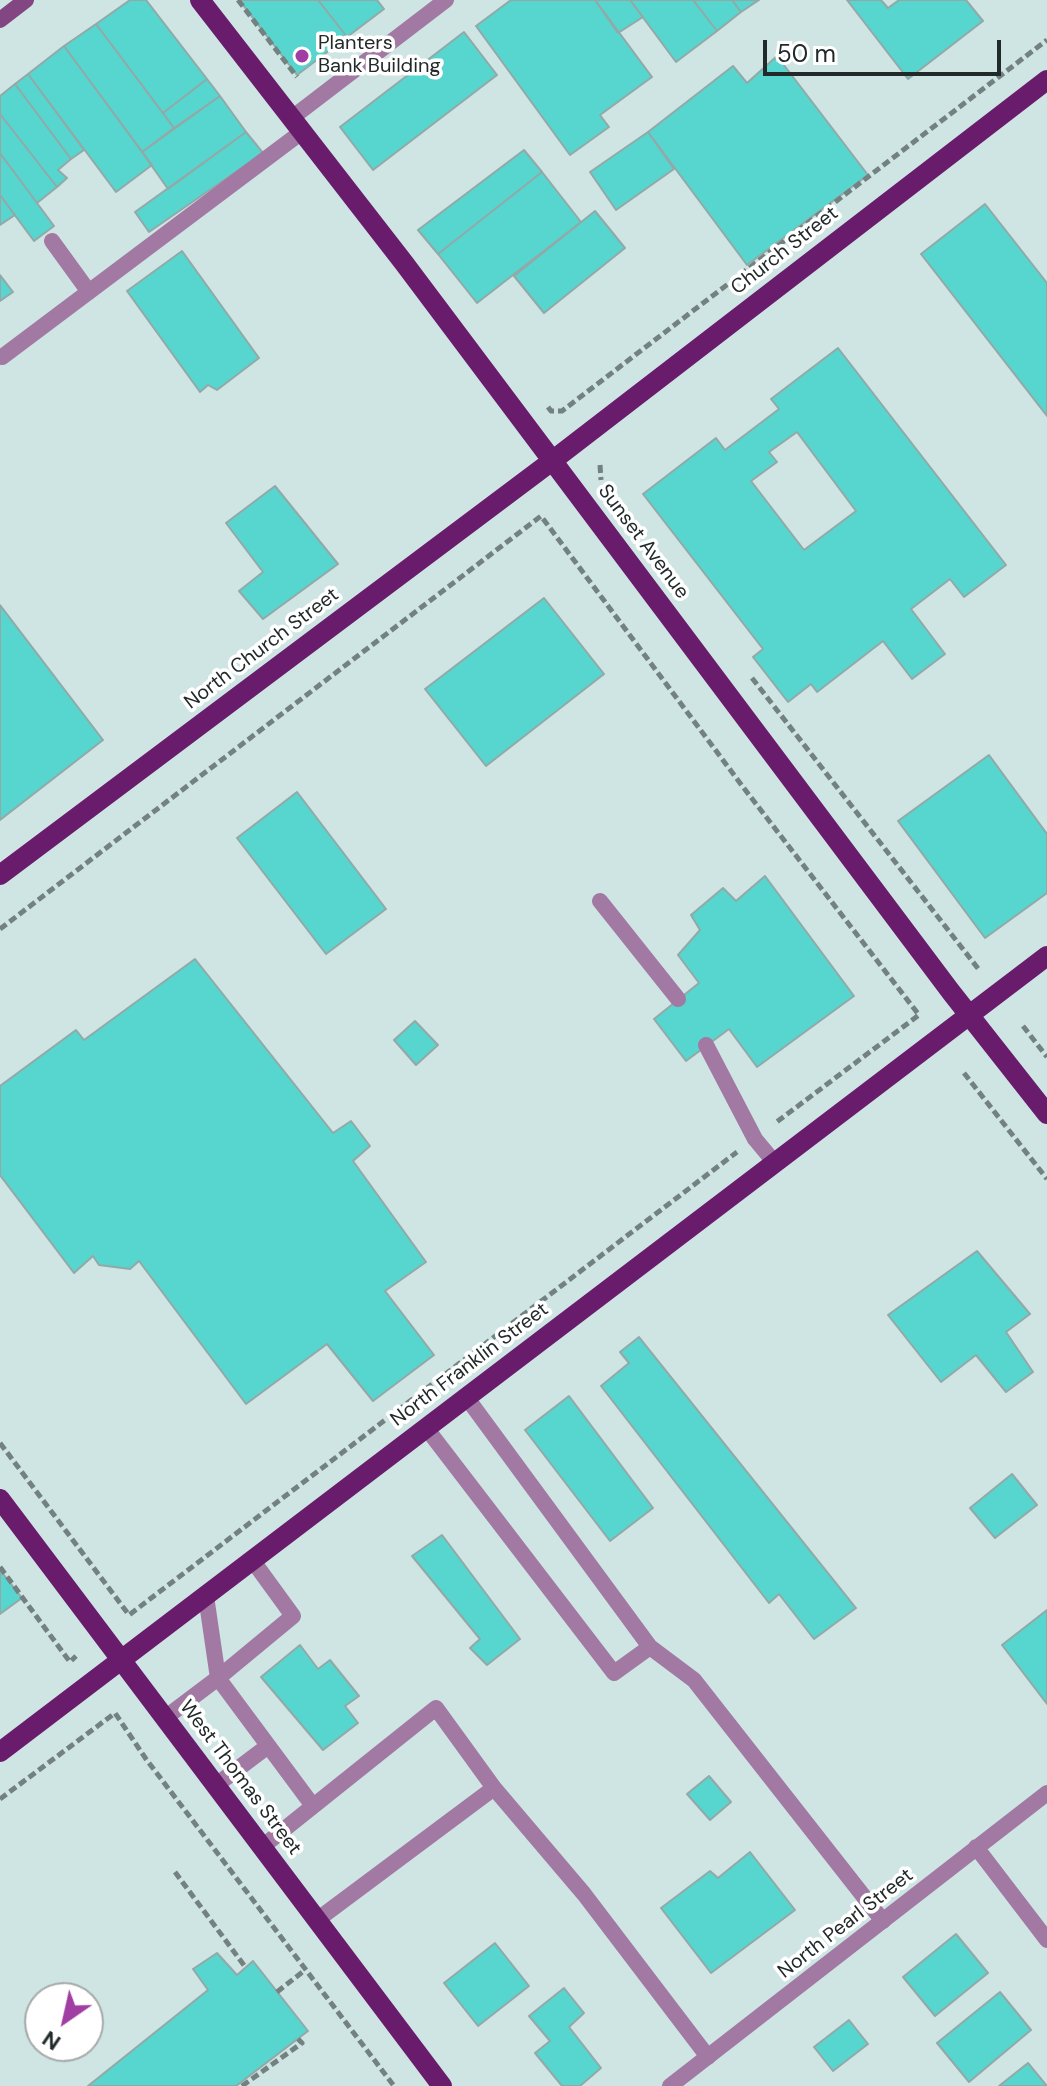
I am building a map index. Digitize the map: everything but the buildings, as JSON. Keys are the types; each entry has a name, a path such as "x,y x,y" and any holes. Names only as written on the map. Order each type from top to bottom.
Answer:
{"main road":[{"name":"Sunset Avenue","path":"200,0 298,124 969,1015 1047,1114"},
{"name":"Church Street","path":"552,461 1047,80"},
{"name":"North Church Street","path":"0,875 552,461"},
{"name":"North Franklin Street","path":"0,1752 1047,956"},
{"name":"West Thomas Street","path":"0,1499 442,2086"}],"street":[{"path":"0,20 26,0"},
{"path":"2,357 89,292 298,124 446,0"},
{"path":"52,241 89,292"},
{"path":"600,901 678,999"},
{"path":"706,1045 755,1139 775,1163"},
{"path":"467,1398 650,1647 694,1680 883,1921"},
{"path":"427,1429 614,1673 650,1647"},
{"path":"165,1718 293,1616 253,1561"},
{"path":"206,1596 218,1678 313,1806"},
{"path":"262,1847 436,1708 494,1788 584,1894 708,2057"},
{"path":"215,1786 268,1746"},
{"path":"317,1920 494,1788"},
{"name":"North Pearl Street","path":"670,2086 1047,1793"},
{"path":"976,1847 1047,1940"}],"path":[{"path":"238,0 297,77"},
{"path":"551,411 562,411 1047,40"},
{"path":"600,465 604,489"},
{"path":"0,929 541,516 743,787 919,1015 129,1615 0,1443"},
{"path":"749,675 980,971"},
{"path":"1023,1026 1047,1057"},
{"path":"964,1073 1047,1179"},
{"path":"0,1567 70,1662 76,1656"},
{"path":"0,1799 115,1713 146,1759 394,2086"},
{"path":"175,1872 246,1968"},
{"path":"277,1992 305,1970"},
{"path":"243,2086 302,2043 298,2039"}],"place":[{"name":"Planters Bank Building","path":"302,56"}]}
